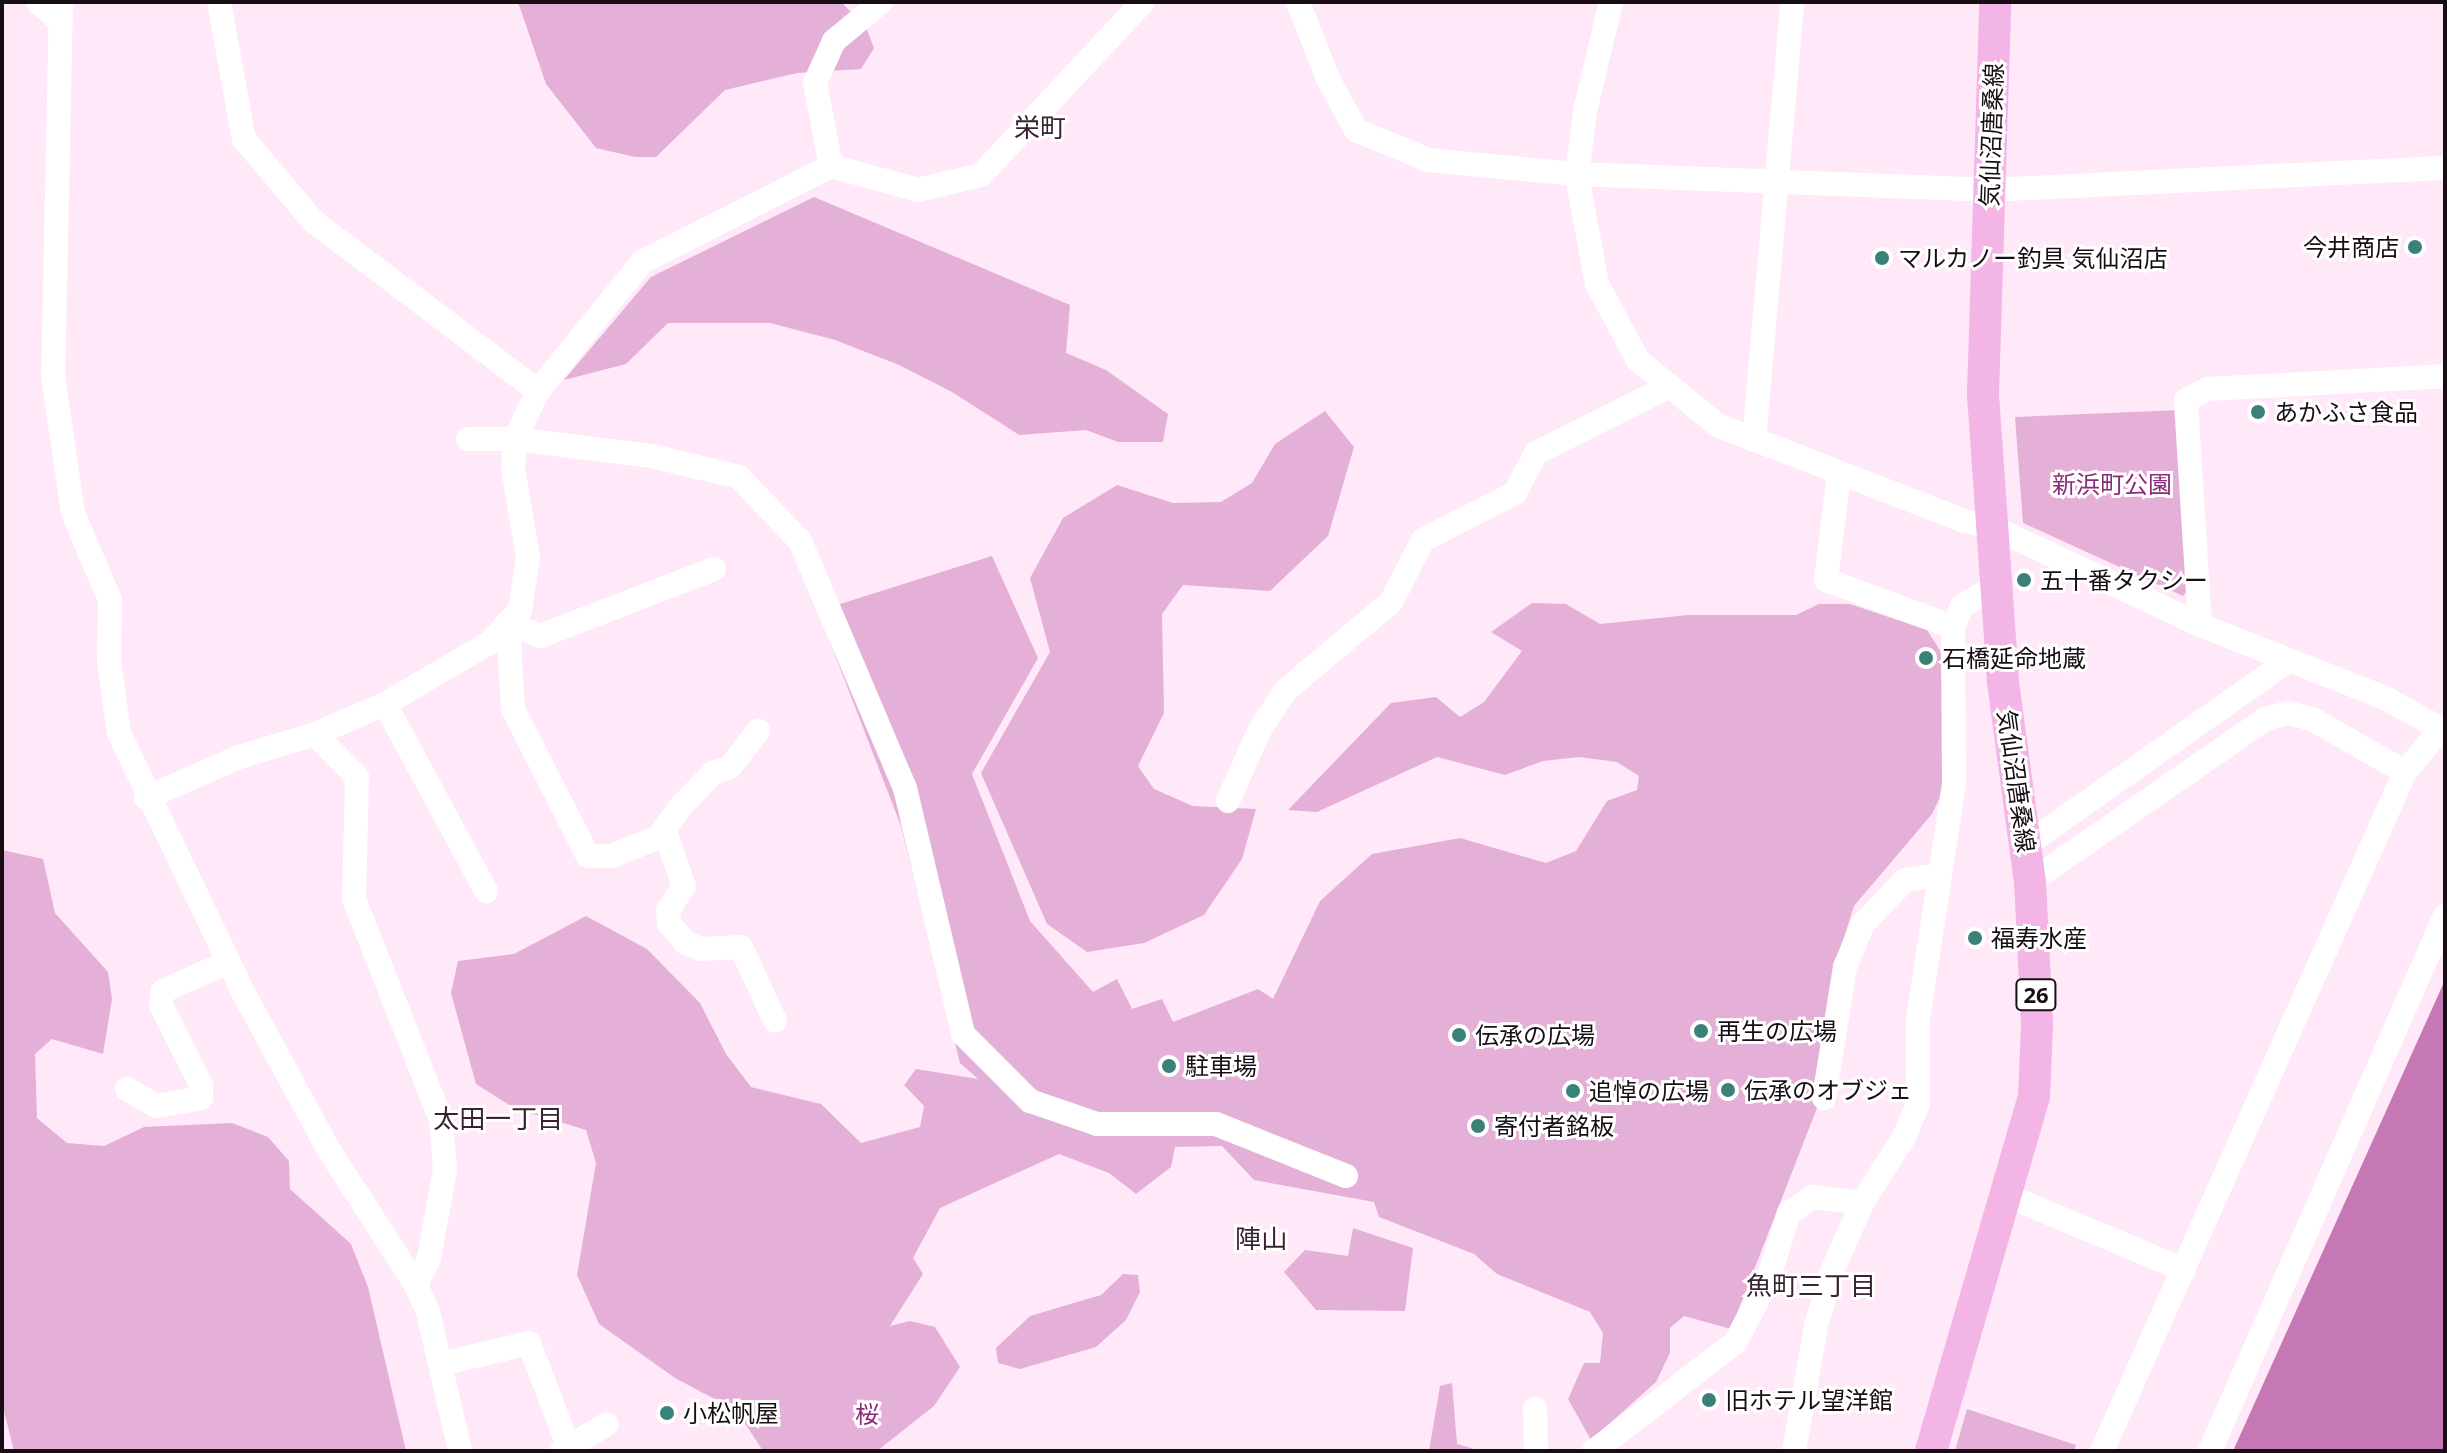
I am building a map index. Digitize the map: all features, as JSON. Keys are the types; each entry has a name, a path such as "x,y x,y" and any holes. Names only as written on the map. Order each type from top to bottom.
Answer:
{"main road":[{"name":"気仙沼唐桑線","path":"1931,1451 2034,1097 2037,1024 2030,882 1995,587 1983,393 1995,2"}],"street":[{"path":"38,2 61,12 53,376 61,452 73,513 110,600 109,661 115,715 146,798 228,962 327,1147 416,1285 441,1364 460,1451"},
{"path":"219,2 244,139 314,222 538,391"},
{"path":"831,166 815,83 834,41 881,2"},
{"path":"146,798 239,757 315,734 385,704 489,643 508,623 520,610 528,557 513,468 515,439 538,391 642,262 831,166 918,190 981,175 1143,2"},
{"path":"1298,2 1328,79 1356,130 1428,160 1577,174 1989,190 2445,168"},
{"path":"1611,2 1585,111 1577,174 1597,284 1638,360 1717,425 1839,473 1990,526 2200,625 2286,662 2385,698 2443,730 2405,772 2102,1451"},
{"path":"1754,440 1792,2"},
{"path":"2200,625 2186,400 2208,389 2445,376"},
{"path":"1228,801 1259,731 1286,690 1391,602 1423,540 1515,493 1536,453 1670,386"},
{"path":"468,439 515,439 652,456 739,477 800,541 905,788 963,1034 1030,1101 1097,1124 1216,1124 1346,1176"},
{"path":"1839,473 1826,580 1953,627"},
{"path":"508,623 540,636 714,569"},
{"path":"1794,1451 1816,1326 1833,1269 1862,1203 1904,1137 1918,1104 1918,1019 1954,785 1953,627 1962,606 1995,587"},
{"path":"508,623 513,709 588,856 612,856 659,837 679,808 713,773 730,767 758,731"},
{"path":"2026,845 2286,662"},
{"path":"385,704 486,891"},
{"path":"2030,882 2265,719 2288,713 2312,719 2405,772"},
{"path":"315,734 357,777 354,899 441,1120 445,1170 429,1258 416,1285"},
{"path":"664,829 684,886 668,911 669,923 686,943 701,949 741,947 775,1021"},
{"path":"1824,1098 1845,967 1863,924 1905,880 1940,875"},
{"path":"2210,1451 2445,916"},
{"path":"127,1089 157,1106 201,1098 201,1085 161,1005 163,991 228,962"},
{"path":"2006,1195 2184,1270"},
{"path":"1594,1451 1735,1343 1768,1280 1789,1213 1813,1197 1862,1203"},
{"path":"441,1364 529,1343 567,1450 607,1424"},
{"path":"1535,1409 1536,1451"}],"green space":[{"path":"518,2 841,2 866,27 874,48 861,69 797,73 725,90 656,157 635,157 596,148 546,84"},
{"path":"814,197 1070,305 1066,353 1106,370 1168,414 1163,442 1118,442 1086,430 1019,435 952,392 899,365 835,340 770,323 668,323 626,364 564,380 651,277"},
{"name":"新浜町公園","path":"2180,410 2191,585 2183,596 2023,523 2015,417"},
{"path":"1325,411 1354,447 1328,536 1270,591 1183,585 1162,614 1164,713 1138,766 1154,789 1193,806 1256,809 1242,859 1204,915 1144,943 1087,952 1047,924 981,773 1050,652 1030,578 1063,518 1117,485 1173,503 1221,502 1252,483 1275,444"},
{"name":"桜","path":"992,556 1038,658 972,774 1030,921 1093,992 1117,979 1132,1009 1162,999 1173,1022 1258,989 1273,999 1320,901 1372,854 1460,838 1546,863 1576,851 1607,801 1637,790 1639,776 1617,762 1579,757 1543,761 1505,775 1437,757 1317,812 1288,810 1391,703 1436,697 1460,717 1484,702 1522,651 1491,632 1532,603 1566,604 1600,624 1688,615 1796,615 1819,604 1850,604 1927,630 1941,652 1945,787 1932,814 1854,906 1833,971 1817,1108 1731,1329 1684,1316 1670,1328 1670,1353 1656,1382 1591,1440 1568,1399 1584,1363 1600,1363 1603,1333 1590,1312 1497,1274 1474,1254 1379,1217 1374,1202 1254,1180 1222,1146 1175,1147 1171,1167 1136,1194 1109,1173 1059,1154 940,1208 913,1258 923,1274 890,1326 910,1321 935,1327 960,1367 934,1406 877,1451 763,1451 737,1411 675,1378 599,1324 577,1275 596,1163 586,1130 514,1108 476,1084 451,993 458,961 514,954 586,916 647,949 700,1003 726,1054 751,1087 821,1104 861,1143 920,1127 924,1106 904,1085 916,1069 978,1079 960,1063 901,826 818,611"},
{"path":"2,850 43,859 55,913 108,972 112,999 103,1054 52,1039 35,1054 37,1118 67,1143 104,1146 144,1127 232,1123 268,1137 289,1161 290,1189 351,1244 368,1287 406,1451 14,1451 2,1403"},
{"path":"1353,1228 1413,1248 1405,1311 1316,1310 1284,1272 1305,1250 1348,1256"},
{"path":"1123,1274 1138,1275 1140,1292 1126,1320 1096,1347 1020,1369 998,1363 996,1348 1030,1316 1101,1295"},
{"path":"1452,1383 1457,1444 1481,1451 1429,1451 1440,1386"},
{"path":"1967,1409 2076,1445 2074,1451 1955,1451"}],"shaded area":[{"path":"2445,980 2445,1451 2233,1451"}],"place":[{"name":"今井商店","path":"2415,247"},
{"name":"マルカノー釣具 気仙沼店","path":"1882,258"},
{"name":"あかふさ食品","path":"2258,412"},
{"name":"五十番タクシー","path":"2024,580"},
{"name":"石橋延命地蔵","path":"1926,658"},
{"name":"福寿水産","path":"1975,938"},
{"name":"再生の広場","path":"1701,1031"},
{"name":"伝承の広場","path":"1459,1035"},
{"name":"駐車場","path":"1169,1066"},
{"name":"伝承のオブジェ","path":"1728,1090"},
{"name":"追悼の広場","path":"1573,1091"},
{"name":"寄付者銘板","path":"1478,1126"},
{"name":"旧ホテル望洋館","path":"1709,1400"},
{"name":"小松帆屋","path":"667,1413"}],"district":[{"name":"栄町","path":"1040,128"},
{"name":"太田一丁目","path":"498,1119"},
{"name":"陣山","path":"1261,1239"},
{"name":"魚町三丁目","path":"1811,1286"}]}
